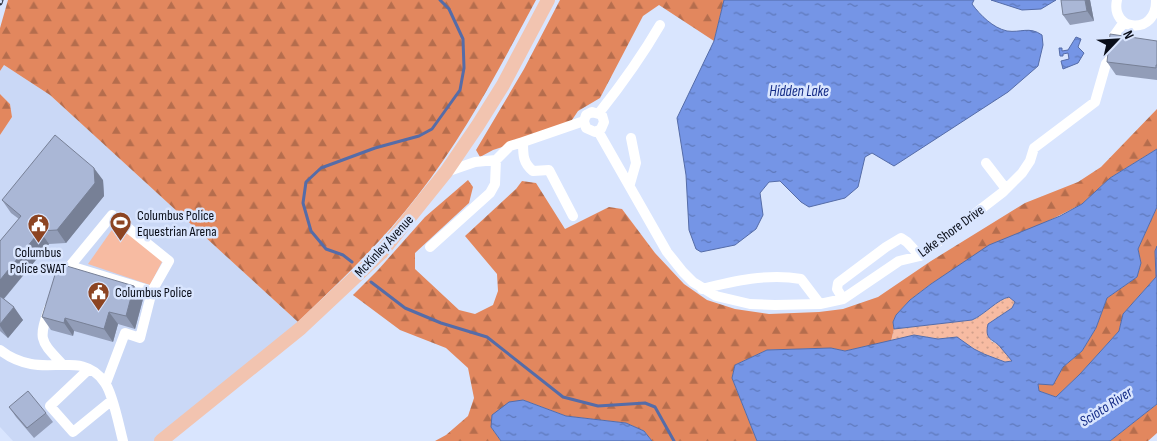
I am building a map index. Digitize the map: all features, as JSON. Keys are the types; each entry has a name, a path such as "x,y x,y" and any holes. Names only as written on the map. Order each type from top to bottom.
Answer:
{"main road":[{"name":"McKinley Avenue","path":"161,441 301,328 381,253 446,172 503,85 548,0"}],"street":[{"path":"1117,0 1116,10 1119,16 1124,22 1136,26 1148,22 1156,12 1156,0"},
{"name":"Lake Shore Drive","path":"584,121 588,130 598,131 630,184 667,252 683,272 702,289 728,300 750,304 820,304 843,299 900,262 920,256 1006,189 1022,173 1030,161 1034,148 1095,102 1114,36 1124,22"},
{"path":"598,113 634,68 660,25"},
{"path":"446,172 475,162 496,160 510,146 584,121 589,113 602,115 604,122 598,131"},
{"path":"630,184 636,163 632,138"},
{"path":"522,142 523,159 527,166 533,171 549,170 573,216"},
{"path":"430,247 490,193 495,184 496,160"},
{"path":"986,163 1006,189"},
{"path":"58,283 61,274 70,266 112,214 169,261 152,291 140,338 125,333 106,383"},
{"path":"843,299 837,289 838,282 900,238 907,242 920,256"},
{"path":"70,266 152,291"},
{"path":"702,289 758,277 800,278 820,304"},
{"path":"51,302 42,330 44,344 63,365"},
{"path":"0,350 19,361 32,365 78,364 96,373 106,383 123,441"},
{"path":"89,369 50,406 73,432 111,401"}],"shaded area":[{"path":"4,65 50,95 298,322 164,441 13,441 0,427 0,135 12,117 10,104 0,94 0,71"},
{"name":"Columbus Police Equestrian Arena","path":"116,224 163,260 150,285 88,264"},
{"path":"1009,297 1015,302 1012,308 988,324 991,341 1001,346 1012,361 1005,362 984,354 956,337 938,339 914,335 891,341 894,329 972,320"}],"green space":[{"path":"8,0 536,0 481,100 435,172 405,212 376,245 298,322 50,95 4,65 0,71 0,28"},
{"path":"560,0 724,0 714,41 659,5 643,16 600,98 578,111 568,126 493,150 480,157 476,150 524,69"},
{"path":"0,94 10,104 12,117 0,135"},
{"path":"1157,109 1157,149 1110,178 1082,204 959,266 931,284 910,300 896,315 893,322 894,329 891,341 845,351 831,348 767,350 735,365 732,378 757,441 652,441 644,431 626,423 566,416 523,400 491,427 501,441 435,441 446,435 468,416 474,398 468,368 446,348 400,330 353,295 425,217 468,180 473,187 469,203 415,253 415,269 459,310 475,314 493,305 498,291 497,274 465,236 516,189 522,181 536,183 565,229 609,207 622,209 655,253 684,284 707,300 735,309 769,314 843,309 878,297 931,261 1025,203 1078,182 1101,167"},
{"path":"1157,207 1156,277 1123,314 1119,331 1080,374 1056,397 1039,391 1038,383 1053,385 1063,367 1082,351 1096,328 1107,298 1137,277 1141,263 1138,249"},
{"path":"1157,404 1157,433 1148,441 1110,441"}],"water":[{"name":"Hidden Lake","path":"724,0 974,0 972,4 992,24 1007,31 1029,30 1037,32 1042,35 1043,45 1038,66 1008,92 894,166 872,153 865,157 858,187 845,198 809,207 801,202 780,181 769,182 760,193 763,215 756,229 735,245 701,252 696,249 689,230 686,175 677,118 714,41"},
{"path":"991,0 1056,0 1041,9 1022,10"},
{"path":"1076,37 1081,39 1078,47 1084,53 1078,63 1063,69 1061,61 1069,59 1068,53 1060,56 1059,48 1062,48 1062,51 1068,50"},
{"name":"Scioto River","path":"1157,149 1157,207 1138,249 1141,263 1137,277 1107,298 1096,328 1082,351 1063,367 1053,385 1038,384 1039,391 1056,397 1119,331 1123,314 1156,277 1155,251 1157,246 1157,404 1110,441 757,441 732,378 735,365 767,350 831,348 845,351 914,335 938,339 957,337 984,354 1005,362 1012,361 987,334 988,324 1012,308 1015,302 1009,297 972,320 894,329 893,322 896,315 910,300 989,245 1060,216 1082,204 1110,178"},
{"path":"523,400 566,416 626,423 644,431 652,441 501,441 491,427 492,415 509,402"}],"building":[{"path":"1061,0 1085,0 1087,11 1063,15"},
{"path":"1110,34 1157,41 1156,68 1107,62"},
{"path":"55,135 94,168 95,183 57,230 40,231 0,280 0,241 21,216 2,200"},
{"name":"Columbus Police","path":"58,265 134,286 126,316 109,312 104,329 65,318 64,323 42,317"},
{"path":"0,296 14,307 0,324"},
{"path":"28,391 46,413 27,428 9,407"}],"waterway":[{"path":"352,262 343,255 326,249 311,231 303,203 306,182 321,168 375,148 419,136 432,129 460,90 464,68 463,39 449,9 440,0"},
{"path":"371,282 405,308 441,323 487,337 563,397 598,406 645,403 655,407 674,441"}],"place":[{"name":"Columbus Police Equestrian Arena","path":"121,242"},
{"name":"Columbus Police SWAT","path":"38,243"},
{"name":"Columbus Police","path":"99,311"}]}
